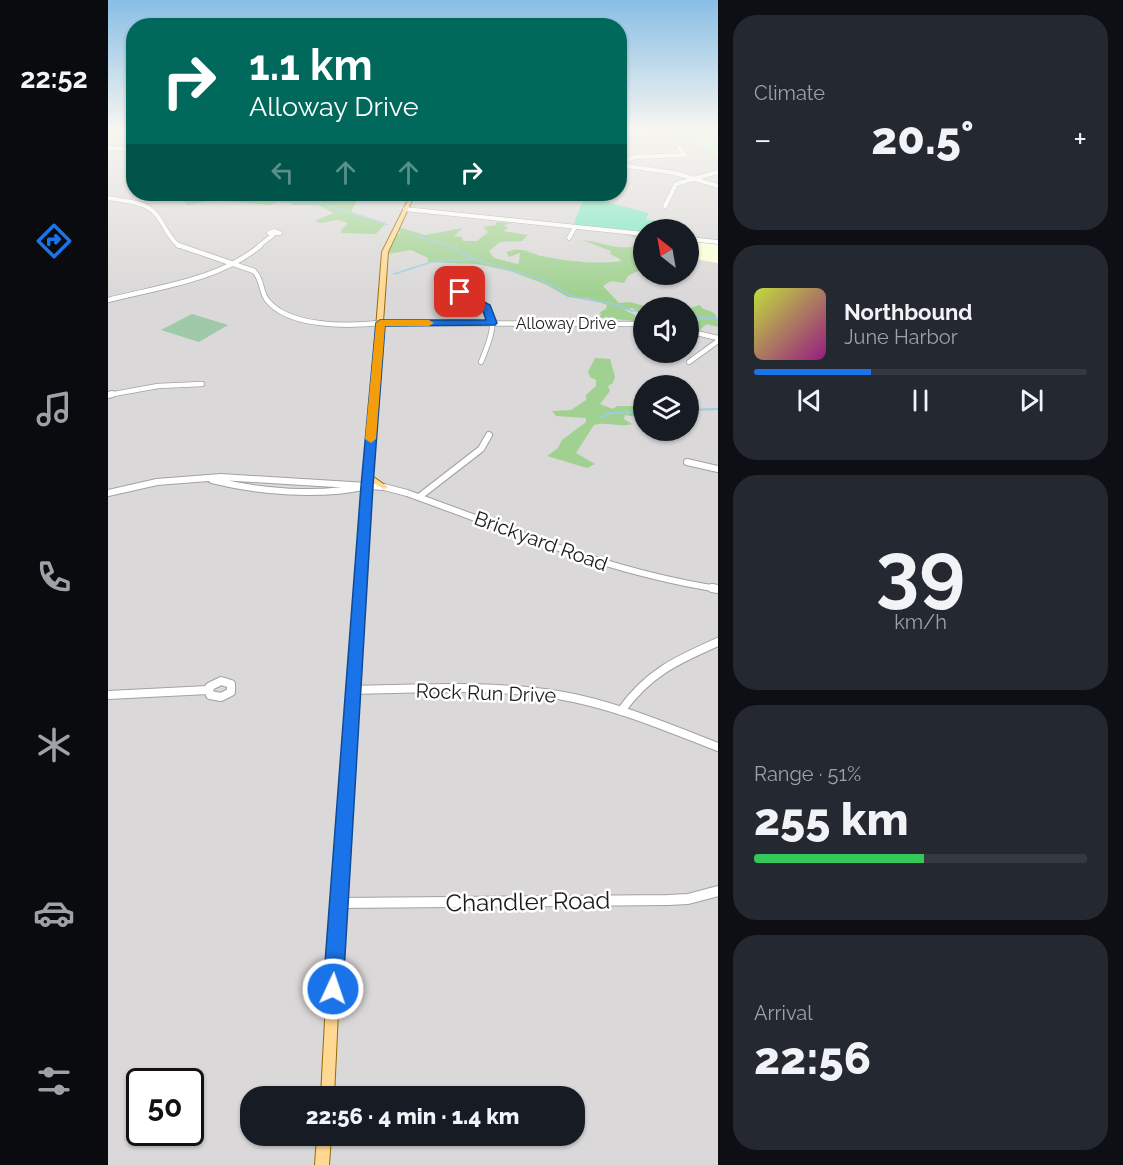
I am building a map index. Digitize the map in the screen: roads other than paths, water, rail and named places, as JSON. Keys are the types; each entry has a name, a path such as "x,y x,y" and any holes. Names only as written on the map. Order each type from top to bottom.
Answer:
{"main road":[{"path":"328,1086 367,481 385,252 409,201"},
{"path":"367,481 384,487"},
{"path":"322,1165 323,1146"}],"street":[{"path":"665,206 674,186 678,184"},
{"name":"Alloway Drive","path":"108,198 148,208 158,215 166,235 178,245 248,268 261,277 266,298 280,311 308,320 354,325 380,323 633,324"},
{"path":"405,209 633,233"},
{"path":"569,238 575,227"},
{"path":"108,300 200,276 231,263 273,235"},
{"path":"699,240 718,242"},
{"path":"460,292 486,307 492,323 481,362"},
{"path":"699,334 718,340"},
{"path":"699,355 718,340"},
{"path":"108,395 159,386 202,384"},
{"path":"419,497 481,449 489,435"},
{"path":"687,462 718,469"},
{"path":"108,494 157,482 209,479 219,482 308,489 357,490 367,481"},
{"name":"Brickyard Road","path":"384,487 419,497 612,566 658,579 718,589"},
{"path":"621,711 634,690 654,673 718,642"},
{"path":"108,696 208,690"},
{"name":"Rock Run Drive","path":"353,690 514,690 579,699 621,711 718,747"},
{"name":"Chandler Road","path":"338,903 668,900 685,899 718,891"}],"waterway":[{"path":"274,201 321,203 387,225"},
{"path":"412,234 451,247 474,259"},
{"path":"394,274 435,261 474,259"},
{"path":"474,259 540,279 574,297 618,305 633,311"},
{"path":"699,318 718,319"},
{"path":"699,410 718,409"},
{"path":"602,417 611,413 633,412"}]}
